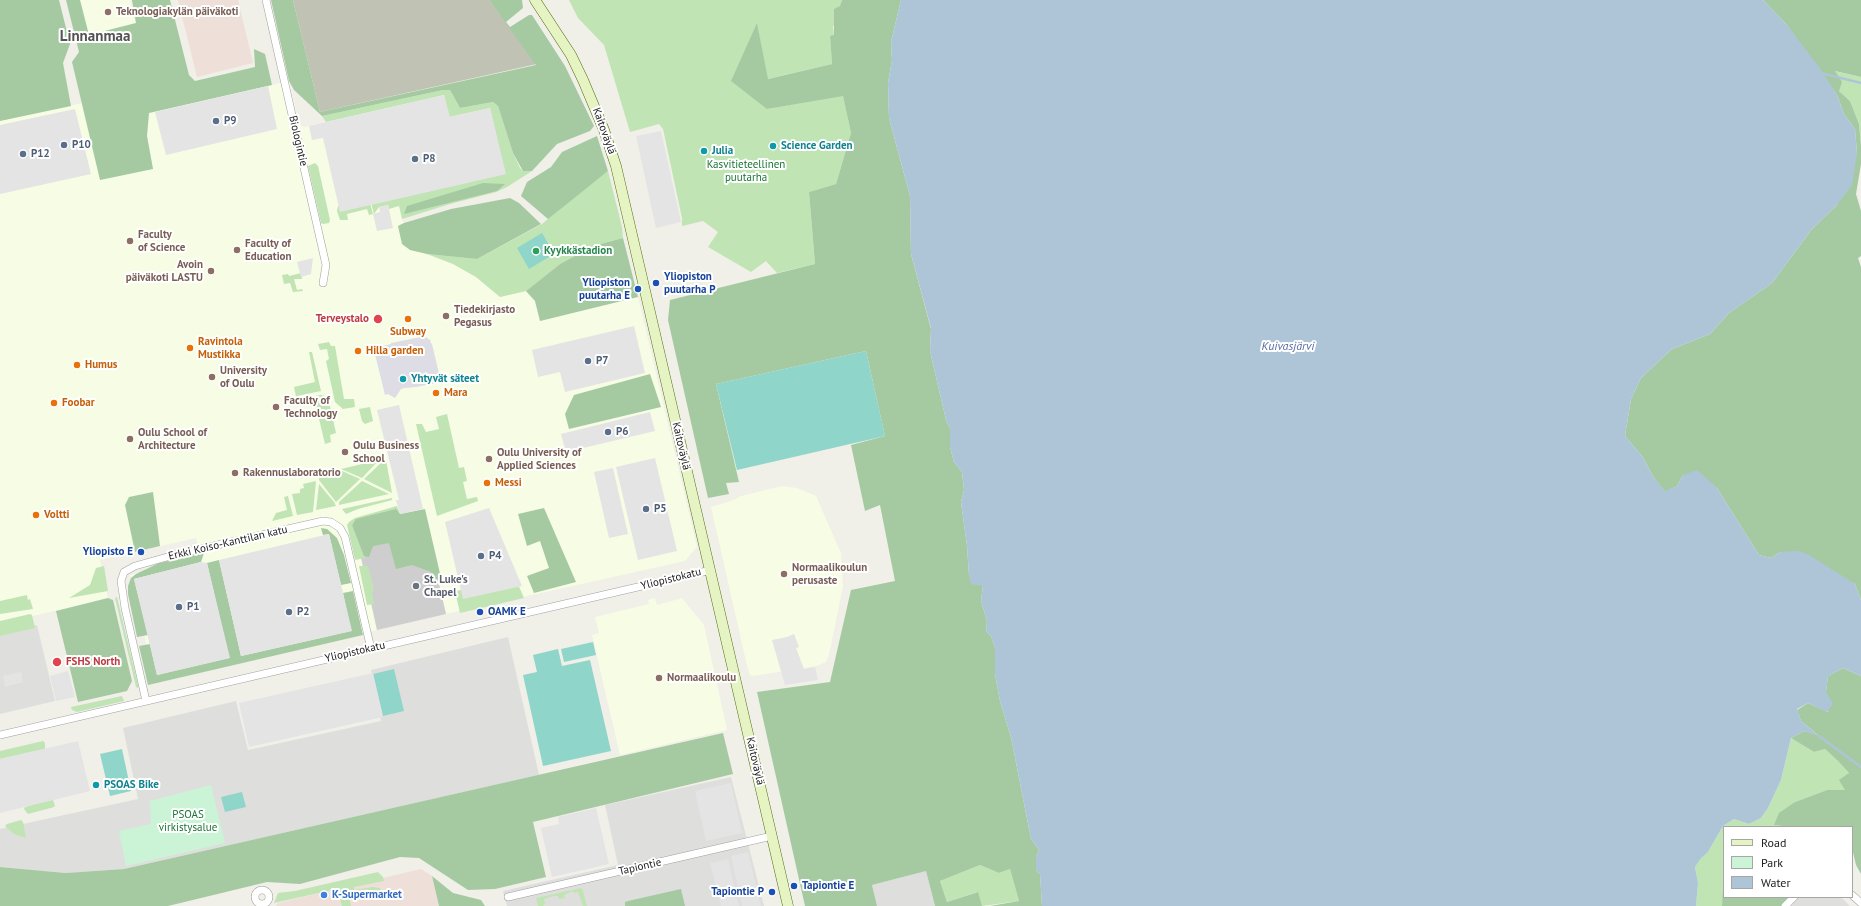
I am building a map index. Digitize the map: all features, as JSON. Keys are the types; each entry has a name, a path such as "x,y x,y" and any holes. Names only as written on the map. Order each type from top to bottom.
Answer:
{"street":[{"name":"Biologintie","path":"266,0 326,265 323,282"},
{"name":"Kaitoväylä","path":"535,0 571,55 594,103 610,144 711,570 788,906"},
{"name":"Erkki Koiso-Kanttilan katu","path":"146,701 125,608 121,581 124,572 135,566 178,554 323,521 331,522 340,528 344,537 371,649"},
{"name":"Yliopistokatu","path":"0,735 711,570"},
{"name":"Tapiontie","path":"508,897 772,836"},
{"path":"1853,896 1861,903"},
{"path":"1785,906 1793,898"}],"shaded area":[{"name":"Teknologiakylän päiväkoti","path":"80,0 130,0 136,23 88,35"},
{"path":"178,0 238,0 253,63 197,77"},
{"path":"293,0 489,0 537,64 320,112"},
{"name":"University of Oulu","path":"289,81 299,124 304,127 444,95 402,219 404,223 398,226 410,250 427,254 453,264 476,277 500,297 526,291 535,301 540,321 638,297 697,547 685,561 446,614 424,519 356,535 377,630 155,681 130,575 201,559 196,538 100,560 108,598 0,624 0,121 82,103 100,179 153,169 147,136 149,113"},
{"name":"P9","path":"268,86 277,129 166,155 155,112"},
{"name":"P8","path":"444,95 450,117 490,108 506,174 340,212 323,138 312,140 309,126"},
{"path":"75,109 91,174 0,194 0,125"},
{"path":"661,131 681,222 656,228 636,136"},
{"path":"388,205 393,228 377,231 373,214 380,212 379,207"},
{"name":"Kyykkästadion","path":"542,233 554,254 529,269 517,248"},
{"path":"313,258 311,274 301,277 297,262"},
{"name":"P7","path":"634,326 645,373 565,392 560,372 538,377 532,350"},
{"path":"421,337 424,339 426,337 431,341 430,342 432,344 441,382 401,389 395,398 388,394 385,395 375,354 379,347"},
{"path":"866,351 885,436 737,470 716,384"},
{"path":"399,405 423,509 400,514 396,500 399,500 377,410"},
{"name":"P6","path":"650,412 655,431 566,452 561,434"},
{"name":"P5","path":"655,458 677,551 638,560 616,467"},
{"path":"613,468 628,534 609,538 594,472"},
{"name":"Normaalikoulun perusaste","path":"782,486 797,488 816,496 841,553 843,586 829,655 826,662 817,666 753,676 750,675 748,670 711,507 731,501 741,496"},
{"name":"P4","path":"489,508 522,586 463,599 445,522"},
{"path":"424,519 446,614 377,630 356,535"},
{"name":"P2","path":"329,534 352,631 241,656 219,560"},
{"name":"P1","path":"201,562 207,563 230,658 157,675 134,579"},
{"name":"Normaalikoulu","path":"655,598 657,605 682,598 704,625 727,730 620,755 592,635 599,633 595,617 649,604 648,600"},
{"path":"37,625 55,701 0,714 0,633"},
{"path":"794,634 799,647 796,648 804,669 815,667 818,680 785,685 772,640"},
{"path":"508,637 539,775 124,869 66,873 0,867 0,829 138,799 123,728 236,701 248,750 381,721 371,670"},
{"path":"593,642 596,655 564,662 561,649"},
{"path":"558,649 562,666 590,660 611,751 543,766 523,675 537,672 533,655"},
{"path":"394,669 404,711 383,716 373,674"},
{"path":"68,671 75,697 56,701 50,676"},
{"path":"21,672 23,682 5,687 3,676"},
{"path":"373,673 383,717 249,747 239,703"},
{"path":"78,741 90,791 0,813 0,759"},
{"path":"122,749 131,791 110,796 100,754"},
{"path":"731,777 764,906 507,906 503,891 618,865 605,805"},
{"path":"731,783 742,833 706,841 695,791"},
{"path":"242,792 246,807 225,812 221,797"},
{"path":"596,808 609,864 552,877 541,828 559,824 558,817"},
{"path":"748,852 761,906 742,906 731,856"},
{"path":"728,859 739,906 721,906 710,863"},
{"path":"421,869 432,876 439,906 276,906 278,903"},
{"path":"926,871 935,906 877,906 872,885"},
{"path":"1787,898 1842,898 1850,906 1791,906 1793,904"}],"green space":[{"path":"0,0 59,0 70,44 63,63 71,106 0,121"},
{"path":"66,0 80,0 89,35 136,23 132,0 170,0 189,75 195,81 255,67 254,49 265,54 272,85 149,113 147,136 153,169 100,180 72,62 79,52"},
{"path":"271,0 293,0 320,112 536,65 489,0 522,0 523,8 506,22 510,27 529,15 532,15 565,66 594,126 590,131 557,144 532,171 523,171 513,153 498,106 493,102 460,108 450,90 443,90 322,116 294,90 289,81"},
{"name":"Kasvitieteellinen puutarha","path":"569,0 842,0 835,25 833,26 834,36 830,36 832,64 767,79 757,24 767,109 843,95 851,133 836,184 809,192 815,264 777,273 766,261 751,272 708,247 718,232 703,221 682,226 682,218 663,129 659,124 630,132 604,45 578,18"},
{"path":"842,0 901,0 891,42 892,60 888,83 889,118 910,196 911,254 931,329 930,351 946,420 950,428 950,447 954,462 962,472 964,490 961,502 969,575 983,586 981,601 987,621 986,631 991,636 995,648 995,674 1000,701 1011,737 1031,839 1039,850 1036,857 1036,871 1040,874 1042,906 990,906 1019,901 1010,869 999,873 980,865 940,881 947,902 978,892 982,906 935,906 926,871 872,885 877,906 805,906 757,692 830,682 851,590 895,581 880,505 865,511 851,445 885,436 866,351 716,384 739,482 726,483 729,494 708,498 668,320 670,300 815,264 809,192 836,184 851,133 843,96 767,109 731,81 757,23 768,79 832,64 830,36 834,35 834,9 840,6"},
{"path":"1763,0 1861,0 1861,77 1835,71 1842,82 1839,91 1850,101 1859,124 1861,146 1861,164 1856,194 1861,211 1861,256 1858,258 1861,267 1861,600 1855,584 1780,552 1771,558 1759,555 1717,488 1683,475 1677,486 1665,492 1654,478 1642,456 1625,436 1631,399 1641,378 1672,349 1710,334 1729,313 1772,283 1812,229 1837,205 1857,153 1855,129 1844,114 1837,95 1786,24"},
{"path":"1834,71 1861,77 1861,146 1859,124 1850,101 1839,91"},
{"path":"443,90 450,90 460,108 493,102 498,106 513,153 520,168 523,171 532,171 507,187 496,192 402,219 399,206 389,209 388,205 379,207 374,214 370,199 373,204 505,174 490,108 449,117 444,95 326,122 322,116"},
{"path":"597,136 608,171 548,219 521,196 527,182 551,167 562,152"},
{"path":"315,163 318,166 330,220 329,223 321,223 308,166"},
{"path":"608,171 622,227 623,238 593,246 560,264 526,291 500,297 476,277 453,264 427,254 477,259 542,224 571,199"},
{"path":"483,183 505,184 497,191 404,214 407,206"},
{"path":"510,198 519,203 541,224 477,259 427,254 410,250 402,244 398,226 404,223 451,209"},
{"path":"369,199 373,214 369,215 367,209 347,214 348,220 340,220 337,211 338,206 340,211"},
{"path":"623,238 638,297 540,321 535,301 526,291 560,264 593,246"},
{"path":"301,273 302,279 294,279 297,290 302,289 303,291 293,292 290,283 284,284 282,275 288,274 289,276"},
{"path":"329,342 331,346 335,346 344,399 354,399 355,407 343,409 335,402 326,361 329,359 327,349 320,350 318,344"},
{"path":"309,352 312,352 321,391 297,396 298,406 294,387 315,382"},
{"path":"650,374 661,407 569,429 565,414 574,395"},
{"path":"321,395 328,397 336,433 330,435 331,442 325,444 315,402 301,405 300,403 304,398"},
{"path":"370,407 373,421 365,424 362,421 359,409"},
{"path":"447,414 459,468 464,467 467,481 463,482 467,499 477,497 478,501 437,516 416,424 422,424 426,432 439,429 436,417"},
{"path":"379,460 362,478 341,469"},
{"path":"384,460 386,460 392,493 364,479"},
{"path":"342,471 360,479 336,502 319,480 319,477"},
{"path":"316,481 313,512 297,515 292,494 300,493 300,489 304,488 303,484"},
{"path":"362,481 389,494 339,505 339,502"},
{"path":"319,484 334,502 336,506 316,510"},
{"path":"153,492 160,546 135,552 125,505 129,497"},
{"path":"288,496 293,516 272,521 276,513 287,510 284,497"},
{"path":"392,498 392,500 358,509 346,514 342,509"},
{"path":"397,506 400,514 352,524 365,558 355,560 347,525 349,522 355,518"},
{"path":"544,508 576,582 534,593 527,576 549,568 540,541 527,546 518,514"},
{"path":"396,509 400,514 425,509 442,582 435,584 431,572 412,565 396,569 389,543 373,546 369,557 364,556 352,525 356,519"},
{"path":"321,528 327,529 337,538 344,555 351,583 341,585 329,534 323,535"},
{"path":"204,553 201,562 134,579 148,635 137,637 128,594 128,586 131,578 159,563"},
{"path":"219,560 241,656 351,631 343,593 353,591 363,635 148,685 139,646 150,644 157,675 229,658 207,563"},
{"path":"104,566 108,591 69,598 90,585 96,568"},
{"path":"359,566 367,566 369,569 374,591 372,592 374,604 367,605"},
{"path":"517,582 524,598 460,613 455,591"},
{"path":"27,595 33,609 0,614 0,601"},
{"path":"117,597 138,688 136,687 115,598"},
{"path":"108,598 113,600 132,681 127,691 78,702 56,611"},
{"path":"30,614 32,615 35,628 0,636 0,621"},
{"path":"1843,668 1861,676 1861,874 1856,865 1853,852 1853,826 1774,825 1779,813 1795,802 1827,790 1845,790 1839,780 1849,773 1838,761 1825,749 1814,752 1791,738 1804,731 1818,735 1801,721 1797,710 1808,703 1828,712 1826,692 1828,676"},
{"path":"122,696 124,701 77,712 72,710 71,707"},
{"path":"723,733 733,774 533,822 546,877 495,889 468,890 419,858 400,857 300,884 267,882 168,906 0,906 0,867 66,873 124,869"},
{"path":"1791,738 1814,752 1825,749 1849,773 1845,790 1827,790 1795,802 1775,825 1782,826 1723,826 1734,819 1749,824 1761,818 1768,808 1781,780"},
{"path":"43,741 45,743 45,749 0,759 0,751"},
{"path":"36,757 46,801 53,800 55,806 28,814 24,809 25,807 32,805"},
{"name":"PSOAS virkistysalue","path":"211,785 225,843 126,866 119,831 151,824 150,801"},
{"path":"21,820 23,822 26,838 14,834 5,826"},
{"path":"1723,826 1722,906 1696,906 1698,883 1695,867 1701,857 1708,852"},
{"path":"980,865 999,873 1010,869 1019,901 982,906 977,892 947,902 940,881"},
{"path":"378,872 383,877 384,881 354,887 354,890 373,887 379,888 384,892 387,900 377,894 369,895 368,889 348,893 351,906 342,906 337,889 274,903 278,893 295,891"},
{"path":"432,876 453,893 481,900 485,906 439,906"},
{"path":"581,888 587,906 583,906 578,892 573,893 573,891 564,895 565,898 559,899 558,896 553,896 544,899 545,904 543,906 538,906 536,898"},
{"path":"681,889 685,906 625,906 625,902 628,901"},
{"path":"1723,890 1723,898 1788,898 1781,906 1722,906"}],"water":[{"name":"Kuivasjärvi","path":"901,0 1763,0 1786,24 1819,67 1837,95 1844,114 1855,129 1857,153 1852,185 1837,205 1812,229 1772,283 1729,313 1710,334 1672,349 1641,378 1631,399 1625,436 1642,456 1654,478 1665,491 1677,486 1683,475 1697,470 1717,488 1759,555 1771,558 1780,552 1798,551 1809,555 1855,584 1861,600 1861,676 1843,668 1828,676 1826,692 1833,704 1827,712 1808,703 1797,709 1801,721 1819,736 1804,731 1791,738 1781,780 1768,808 1761,818 1749,824 1734,819 1723,826 1708,852 1701,858 1695,867 1698,883 1696,906 1042,906 1040,874 1036,871 1036,857 1039,850 1031,839 1011,737 1000,701 995,674 995,648 991,636 986,631 987,621 981,601 983,586 971,584 969,575 961,502 964,490 962,472 954,462 950,447 950,428 946,420 930,351 931,328 911,254 910,196 889,118 888,83 892,60 891,42"}],"waterway":[{"path":"1821,73 1861,83"},
{"path":"1819,736 1861,767"}],"place":[{"name":"Teknologiakylän päiväkoti","path":"108,12"},
{"name":"P9","path":"216,121"},
{"name":"P10","path":"64,145"},
{"name":"Science Garden","path":"773,146"},
{"name":"Julia","path":"704,151"},
{"name":"P12","path":"23,154"},
{"name":"P8","path":"415,159"},
{"name":"Faculty of Science","path":"130,241"},
{"name":"Faculty of Education","path":"237,250"},
{"name":"Kyykkästadion","path":"536,251"},
{"name":"Avoin päiväkoti LASTU","path":"211,271"},
{"name":"Yliopiston puutarha P","path":"656,283"},
{"name":"Yliopiston puutarha E","path":"638,289"},
{"name":"Tiedekirjasto Pegasus","path":"446,316"},
{"name":"Terveystalo","path":"378,319"},
{"name":"Subway","path":"408,319"},
{"name":"Ravintola Mustikka","path":"190,348"},
{"name":"Hilla garden","path":"358,351"},
{"name":"P7","path":"588,361"},
{"name":"Humus","path":"77,365"},
{"name":"University of Oulu","path":"212,377"},
{"name":"Yhtyvät säteet","path":"403,379"},
{"name":"Mara","path":"436,393"},
{"name":"Foobar","path":"54,403"},
{"name":"Faculty of Technology","path":"276,407"},
{"name":"P6","path":"608,432"},
{"name":"Oulu School of Architecture","path":"130,439"},
{"name":"Oulu Business School","path":"345,452"},
{"name":"Oulu University of Applied Sciences","path":"489,459"},
{"name":"Rakennuslaboratorio","path":"235,473"},
{"name":"Messi","path":"487,483"},
{"name":"P5","path":"646,509"},
{"name":"Voltti","path":"36,515"},
{"name":"Yliopisto E","path":"141,552"},
{"name":"P4","path":"481,556"},
{"name":"Normaalikoulun perusaste","path":"784,574"},
{"name":"St. Luke's Chapel","path":"416,586"},
{"name":"P1","path":"179,607"},
{"name":"P2","path":"289,612"},
{"name":"OAMK E","path":"480,612"},
{"name":"FSHS North","path":"57,662"},
{"name":"Normaalikoulu","path":"659,678"},
{"name":"PSOAS Bike","path":"96,785"},
{"name":"Tapiontie E","path":"794,886"},
{"name":"Tapiontie P","path":"772,892"},
{"name":"K-Supermarket","path":"324,895"}],"district":[{"name":"Linnanmaa","path":"95,37"}]}
